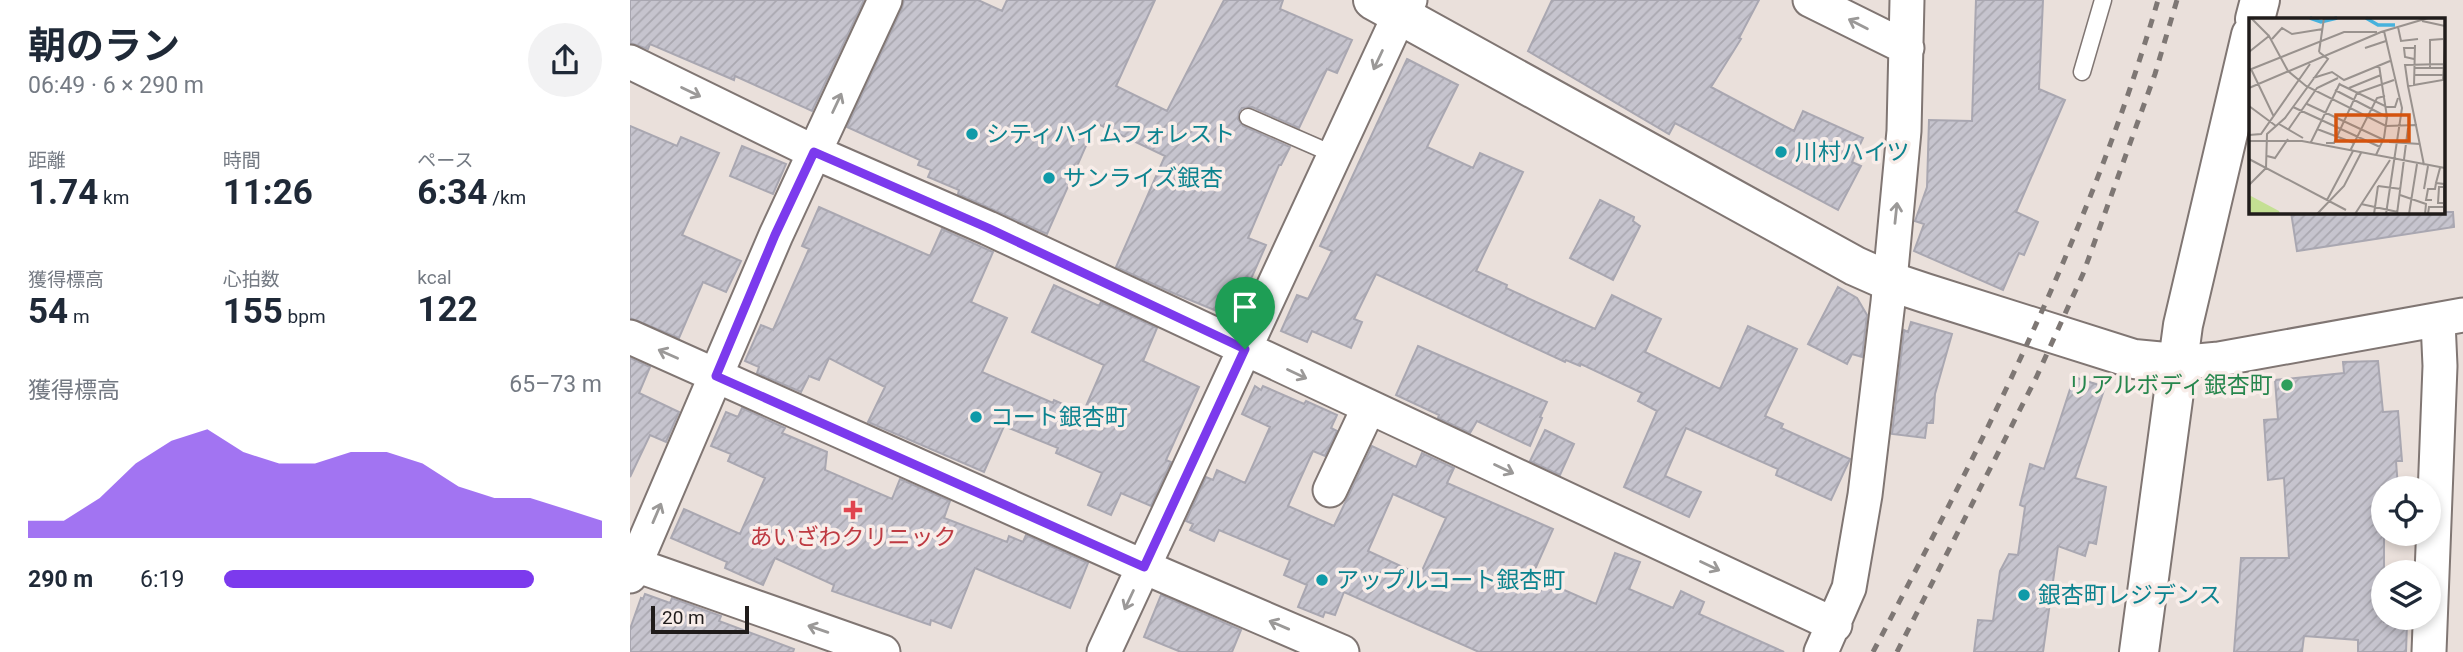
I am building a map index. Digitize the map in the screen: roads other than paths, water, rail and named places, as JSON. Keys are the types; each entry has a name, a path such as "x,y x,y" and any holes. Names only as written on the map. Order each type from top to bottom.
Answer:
{"street":[{"path":"883,652 632,568 775,235 885,0"},
{"path":"1810,0 1907,48"},
{"path":"630,62 814,152 988,228 1368,407 1828,638 1849,588 1865,495 1904,131 1907,0"},
{"path":"2255,18 2260,0"},
{"path":"1104,652 1335,155 1395,5 1854,266 1889,281 2134,359 2176,363 2219,359 2451,318 2440,366 2429,652"},
{"path":"2139,652 2176,363 2249,44"},
{"path":"630,337 1144,567 1342,652"},
{"path":"1330,491 1368,407"}],"lane":[{"path":"2082,72 2103,0"},
{"path":"1248,117 1335,155"}],"railway":[{"path":"1873,652 1994,414 2068,252 2101,169 2158,0"},
{"path":"1897,652 2036,378 2083,274 2155,74 2177,0"}],"place":[{"name":"シティハイムフォレスト","path":"972,134"},
{"name":"川村ハイツ","path":"1781,152"},
{"name":"サンライズ銀杏","path":"1049,178"},
{"name":"リアルボディ銀杏町","path":"2287,385"},
{"name":"コート銀杏町","path":"976,417"},
{"name":"あいざわクリニック","path":"853,510"},
{"name":"アップルコート銀杏町","path":"1322,580"},
{"name":"銀杏町レジデンス","path":"2024,595"}]}
